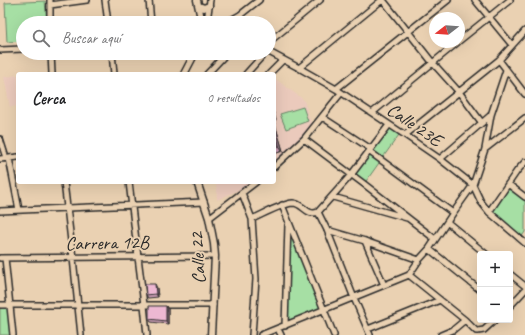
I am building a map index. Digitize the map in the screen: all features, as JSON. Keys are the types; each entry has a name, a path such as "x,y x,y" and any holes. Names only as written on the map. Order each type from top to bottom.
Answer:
{"street":[{"path":"50,16 50,2 87,0"},
{"path":"105,0 107,16"},
{"path":"149,0 150,16"},
{"path":"239,16 259,0"},
{"path":"276,36 320,0"},
{"path":"299,68 383,0 432,62 459,92 482,123"},
{"path":"336,89 448,0"},
{"path":"474,0 512,45"},
{"path":"465,36 510,0"},
{"path":"198,3 204,8 207,8 210,3"},
{"path":"198,3 203,16"},
{"path":"207,16 210,3"},
{"path":"405,135 499,60 524,34"},
{"path":"372,113 450,48"},
{"path":"0,50 16,49"},
{"name":"Calle 23E","path":"276,56 336,89 440,159 473,185 481,202 489,212 525,243"},
{"path":"51,60 52,72"},
{"path":"113,60 114,72"},
{"path":"185,72 191,60"},
{"path":"209,72 220,60"},
{"path":"248,72 259,60"},
{"path":"271,72 283,60"},
{"path":"499,60 525,94"},
{"path":"261,335 409,275 429,249 473,185 485,149 491,115 506,70"},
{"path":"276,165 304,139 341,93"},
{"path":"440,159 491,115"},
{"path":"322,117 370,150 453,213"},
{"path":"485,149 525,118"},
{"path":"252,219 282,205 294,203 309,213 315,214 318,212 351,175 389,125"},
{"path":"0,139 8,158 19,210"},
{"path":"304,139 435,239"},
{"path":"0,159 16,157"},
{"path":"489,212 517,171 525,162"},
{"path":"64,184 81,335"},
{"path":"129,184 147,335"},
{"name":"Calle 22","path":"198,184 209,218 214,244 215,256 211,335"},
{"path":"209,218 254,184"},
{"path":"508,184 525,197"},
{"path":"242,194 252,219 256,279 252,335"},
{"path":"333,196 410,219"},
{"path":"0,210 204,202"},
{"path":"282,205 334,335"},
{"path":"318,212 327,230 370,335"},
{"path":"285,326 288,220"},
{"path":"447,222 482,251"},
{"path":"327,230 420,260"},
{"path":"365,241 384,286"},
{"path":"429,249 477,288"},
{"name":"Carrera 12B","path":"3,258 215,256"},
{"path":"3,258 13,335"},
{"path":"409,275 476,330 484,330 492,323"},
{"path":"513,276 525,286"},
{"path":"513,303 525,290"},
{"path":"368,329 440,300"},
{"path":"0,305 213,305"},
{"path":"441,335 453,330 465,320"},
{"path":"278,329 280,335"}],"shaded area":[{"path":"16,75 16,106 10,107 4,77"},
{"path":"276,79 304,100 312,126 296,145 276,162"},
{"path":"216,184 251,184 217,200"}],"green space":[{"path":"45,1 46,16 16,16 16,41 7,42 5,3"},
{"path":"303,107 308,121 286,129 280,114"},
{"path":"389,125 401,132 364,184 351,175"},
{"path":"508,184 525,199 525,232 520,239 489,212"},
{"path":"288,221 324,310 285,326"},
{"path":"0,305 11,305 13,335 0,335"}],"building":[{"path":"276,135 279,146 276,147"},
{"path":"145,284 155,284 156,294 146,295"},
{"path":"149,306 166,306 166,321 149,319"}]}
